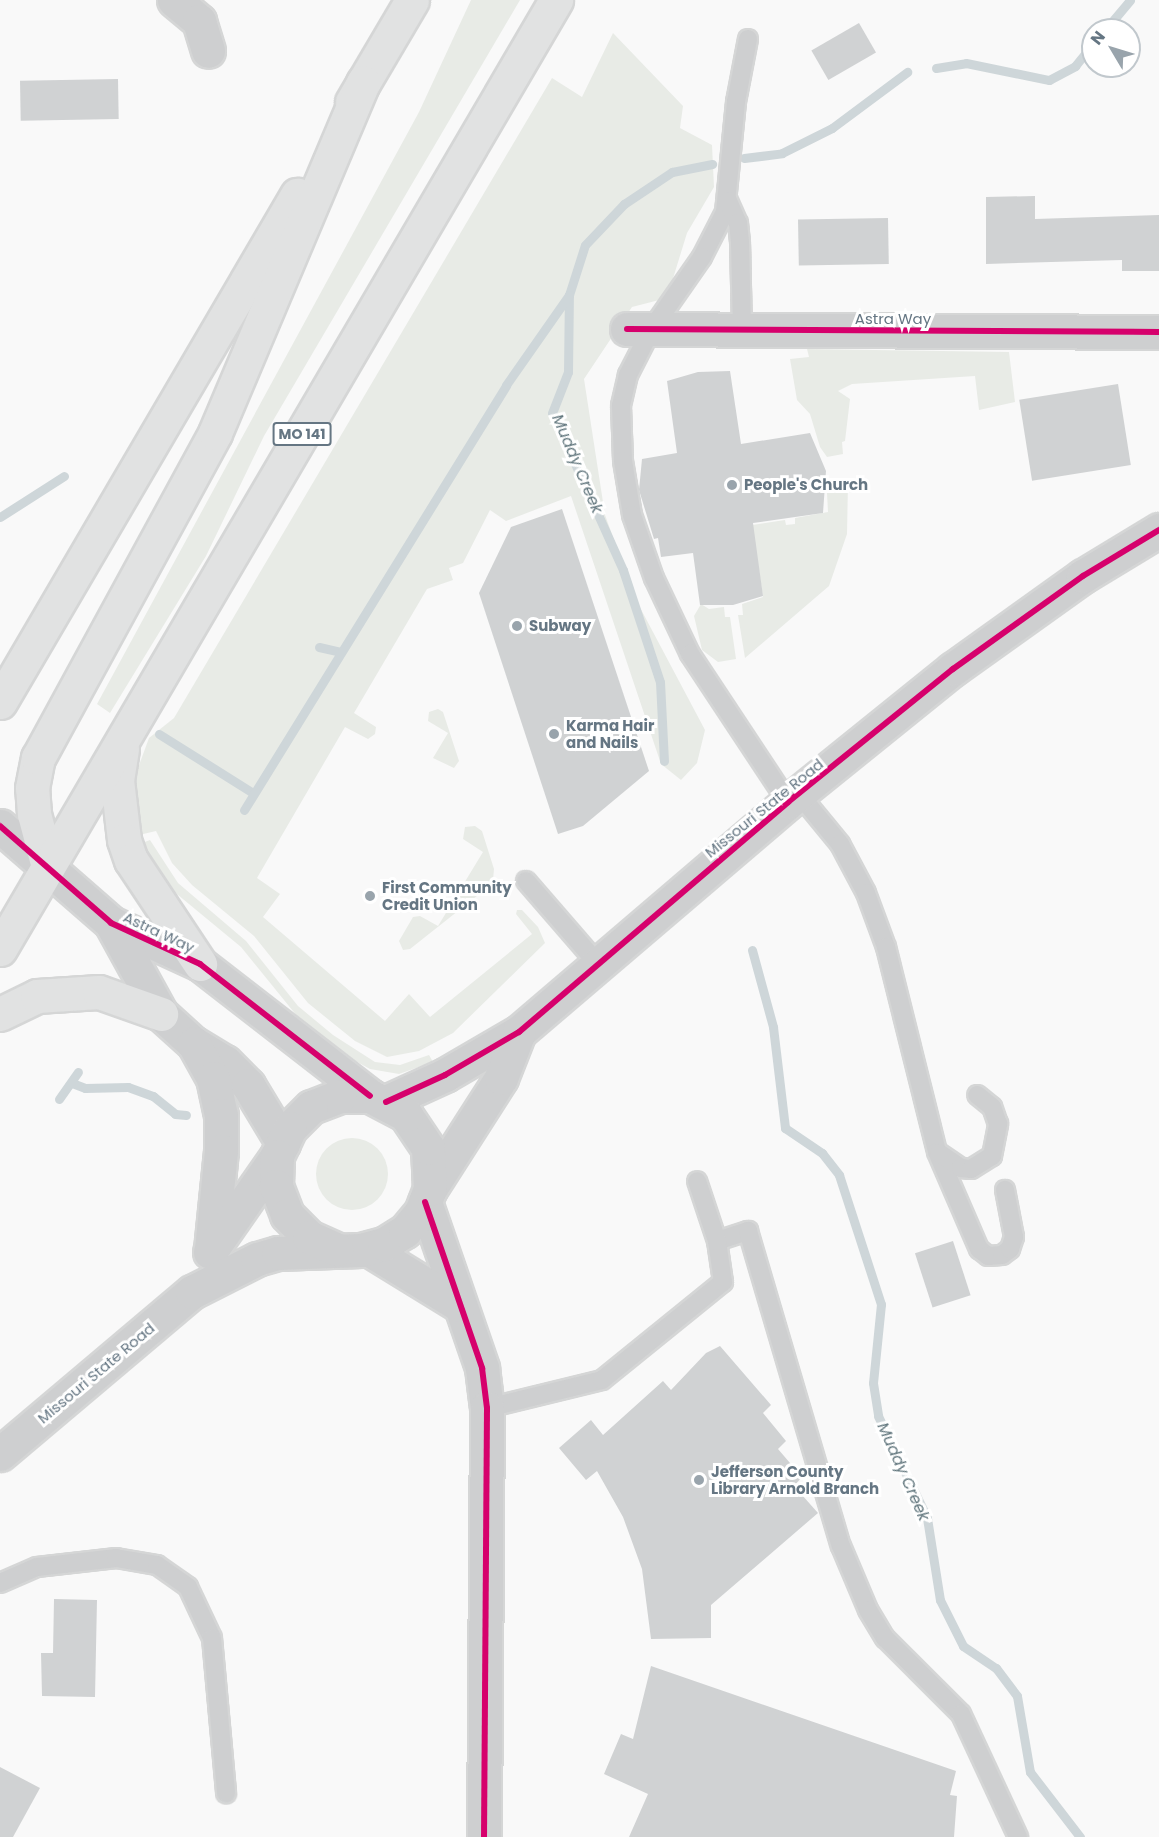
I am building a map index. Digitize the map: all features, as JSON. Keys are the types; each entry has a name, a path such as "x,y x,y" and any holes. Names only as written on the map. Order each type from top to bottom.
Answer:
{"highway":[{"path":"0,702 412,0"},
{"name":"MO 141","path":"0,949 556,0"},
{"path":"48,867 34,814 32,788 38,758 215,433 363,82"},
{"path":"0,655 56,606"},
{"path":"123,739 117,780 124,840 131,860 200,964"},
{"path":"0,1014 37,996 99,992 161,1014"}],"street":[{"path":"174,0 199,21 208,51"},
{"name":"Astra Way","path":"639,330 1159,332"},
{"name":"Missouri State Road","path":"378,1099 445,1075 519,1032 597,963 793,798 953,669 1083,576 1159,531"},
{"name":"Astra Way","path":"0,826 111,923 200,964 378,1099"},
{"name":"Astra Way","path":"111,923 161,1014 193,1043 225,1062 248,1085 280,1149"},
{"name":"Missouri State Road","path":"427,1195 501,1078 519,1032"},
{"path":"193,1043 213,1078 221,1115 221,1151 210,1250"},
{"path":"427,1195 405,1231 368,1248 336,1249 309,1237 287,1215 276,1186 280,1149 290,1128 311,1107 340,1096 378,1099 406,1115 419,1130 428,1148 427,1195 452,1273 459,1305 482,1368 487,1408 484,1837"},
{"name":"Missouri State Road","path":"192,1292 210,1250 280,1149"},
{"path":"368,1248 459,1305"},
{"name":"Missouri State Road","path":"0,1454 192,1292 257,1259 278,1253 336,1249"}],"lane":[{"path":"748,39 736,102 728,201 712,241 639,330 628,375 621,406 622,461 632,515 654,578 690,654 793,798 840,844 878,922 937,1152 979,1250 988,1256 1002,1255 1010,1249 1014,1237 1005,1190"},
{"path":"728,201 739,232 742,330"},
{"path":"526,881 597,963"},
{"path":"937,1152 961,1168 971,1169 992,1156 998,1124 992,1107 977,1095"},
{"path":"487,1408 602,1380 723,1282 717,1241 697,1181"},
{"path":"717,1241 748,1231 831,1513 868,1610 885,1638 961,1714 1018,1837"},
{"path":"0,1583 36,1567 116,1558 157,1565 188,1587 212,1638 226,1793"}],"shaded area":[{"path":"471,0 520,0 264,436 206,556 110,713 97,704 419,112"},
{"path":"613,33 683,106 680,128 712,145 714,187 687,233 667,298 632,307 584,379 605,515 636,600 705,730 697,763 681,780 661,764 571,496 506,521 490,510 463,563 449,568 453,580 427,589 354,713 376,727 375,734 368,739 345,727 257,878 280,894 263,917 385,1021 409,994 430,1017 532,934 516,914 517,910 522,910 538,927 545,943 453,1033 419,1051 387,1057 355,1041 308,1003 254,936 192,885 172,863 156,831 139,835 135,797 138,768 149,738 174,718 552,78 582,97"},
{"path":"807,349 1009,352 1015,402 979,410 975,376 852,384 838,391 850,399 845,441 842,442 843,454 827,457 820,447 810,414 797,400 790,359 809,357"},
{"path":"848,483 847,534 829,586 745,658 738,615 743,615 742,604 763,597 752,525 785,520 786,525 795,524 795,518 828,512 827,493 832,486"},
{"path":"701,604 709,609 724,607 725,617 730,617 736,659 718,662 702,650 694,616"},
{"path":"438,709 443,712 459,761 454,768 433,758 448,733 428,721 429,712"},
{"path":"475,826 482,831 494,869 493,880 487,888 410,949 403,950 399,941 413,917 420,916 438,926 483,852 463,839 465,827"},
{"path":"150,840 178,883 246,941 298,1006 333,1035 375,1062 400,1065 429,1055 433,1062 399,1074 370,1069 350,1058 297,1016 241,947 172,890 142,843"},
{"path":"352,1138 372,1144 382,1154 388,1174 382,1194 372,1204 352,1210 332,1204 322,1194 316,1174 322,1154 332,1144"}],"building":[{"path":"859,23 876,52 828,80 811,50"},
{"path":"118,79 119,119 21,121 20,81"},
{"path":"1035,196 1035,219 1159,215 1159,271 1122,271 1122,260 986,264 986,197"},
{"path":"888,218 889,264 799,266 798,220"},
{"name":"People's Church","path":"730,371 741,444 810,433 826,471 823,513 753,523 763,596 733,605 700,605 693,553 661,557 658,538 654,539 639,490 642,459 677,453 667,381 698,372"},
{"path":"1118,384 1131,465 1032,481 1019,400"},
{"path":"562,509 649,771 583,826 558,834 479,593 511,527"},
{"path":"953,1241 971,1295 933,1308 915,1253"},
{"path":"720,1346 771,1405 763,1413 786,1441 778,1449 802,1477 794,1486 818,1513 711,1605 711,1638 651,1639 642,1569 623,1517 597,1471 586,1480 559,1448 591,1420 603,1435 663,1381 671,1390 706,1353"},
{"path":"54,1599 97,1600 95,1697 42,1696 41,1653 53,1653"},
{"path":"651,1666 956,1771 950,1795 957,1796 954,1837 629,1837 648,1794 604,1774 621,1734 633,1739"},
{"path":"0,1767 40,1788 13,1837 0,1837"}],"waterway":[{"name":"Muddy Creek","path":"1115,18 1130,0"},
{"name":"Muddy Creek","path":"936,68 966,63 1049,80 1075,66 1081,59"},
{"name":"Muddy Creek","path":"744,158 782,153 832,128 907,72"},
{"name":"Muddy Creek","path":"664,761 660,682 623,570 552,413 568,372 569,295 585,245 624,204 672,172 712,164"},
{"path":"244,810 506,385 569,295"},
{"path":"0,517 64,476"},
{"path":"319,647 340,652"},
{"path":"159,734 253,793"},
{"name":"Muddy Creek","path":"752,950 773,1027 785,1128 822,1153 839,1175 881,1304 873,1383 878,1416 927,1518 940,1600 963,1646 996,1668 1017,1696 1030,1772 1080,1837"},
{"path":"59,1099 78,1072"},
{"path":"72,1083 85,1088 128,1087 153,1096 175,1114 186,1115"}],"cycle path":[{"path":"627,329 1159,332"},
{"path":"386,1102 445,1075 519,1032 788,802 953,669 1083,576 1159,530"},
{"path":"0,826 111,923 200,964 370,1096"},
{"path":"425,1202 482,1368 487,1408 484,1837"}],"place":[{"name":"People's Church","path":"732,485"},
{"name":"Subway","path":"517,626"},
{"name":"Karma Hair and Nails","path":"554,734"},
{"name":"First Community Credit Union","path":"370,896"},
{"name":"Jefferson County Library Arnold Branch","path":"699,1480"}]}
